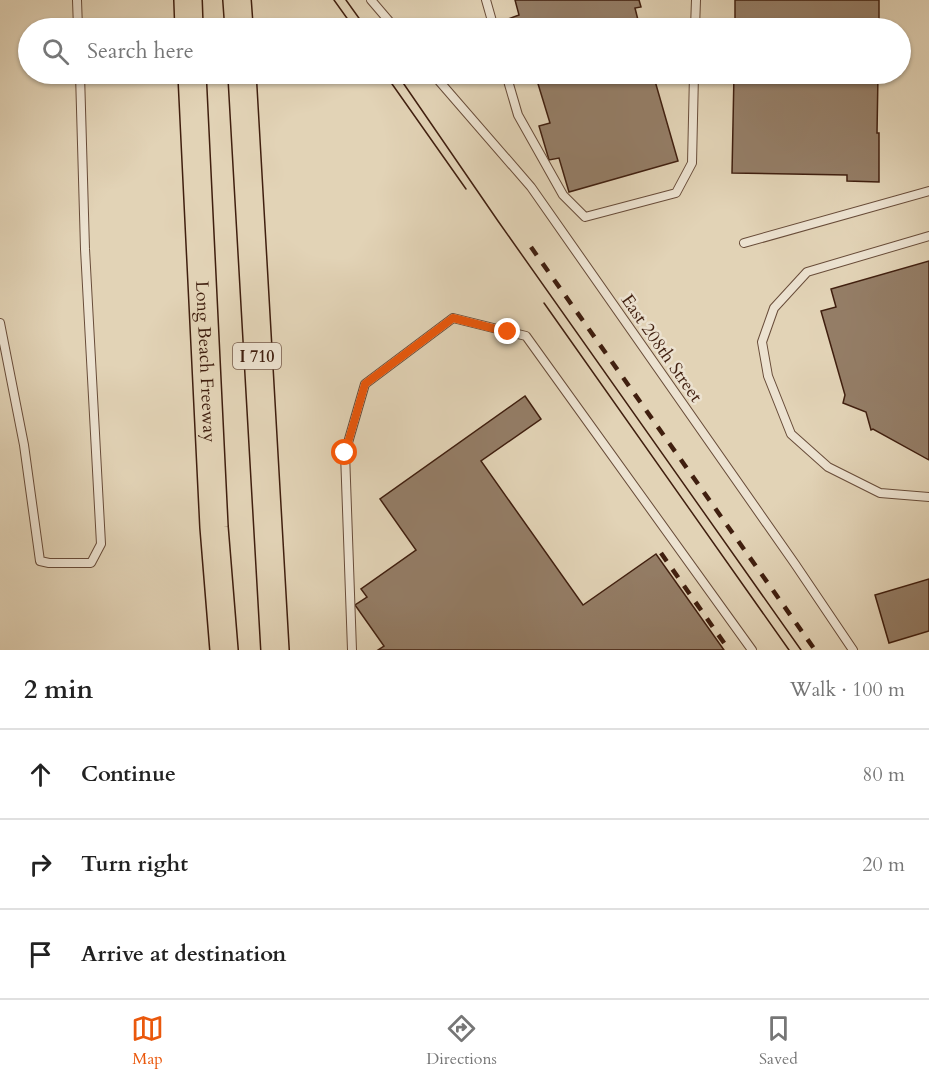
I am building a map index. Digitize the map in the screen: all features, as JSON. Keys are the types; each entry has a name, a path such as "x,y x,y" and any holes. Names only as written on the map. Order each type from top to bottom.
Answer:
{"highway":[{"path":"188,0 189,18"},
{"path":"237,0 238,18"},
{"name":"Long Beach Freeway","path":"192,84 214,527 224,650"},
{"name":"I 710","path":"243,84 275,650"}],"lane":[{"path":"77,0 78,18"},
{"path":"371,0 386,18"},
{"path":"486,0 491,18"},
{"path":"695,18 696,0"},
{"path":"0,323 24,445 40,561 91,563 101,544 80,84"},
{"name":"East 208th Street","path":"443,84 531,187 790,556 853,650"},
{"path":"510,84 518,115 562,195 585,217 676,193 692,163 694,84"},
{"path":"744,243 929,191"},
{"path":"929,236 807,272 774,308 762,342 768,376 791,434 828,467 880,494 929,497"},
{"path":"352,650 345,453 365,384 453,318 526,336 752,650"}],"building":[{"path":"515,0 639,0 641,7 635,8 638,18 511,18 519,15"},
{"path":"735,0 879,0 879,18 735,18"},
{"path":"538,84 656,84 678,161 569,192 559,158 549,160 539,126 550,123"},
{"path":"734,84 878,84 879,182 847,181 847,175 732,173"},
{"path":"929,261 929,460 873,429 871,430 866,412 843,403 845,395 821,311 836,307 831,289"},
{"path":"525,396 541,419 481,461 583,605 656,554 724,650 378,650 384,646 355,605 367,597 361,589 416,550 380,499"},
{"path":"929,579 929,631 889,643 875,595"}],"tram line":[{"path":"334,0 347,18"},
{"path":"346,0 359,18"},
{"path":"392,84 466,189"},
{"path":"404,84 801,650"},
{"path":"544,303 789,650"}],"railway":[{"path":"531,247 815,650"},
{"path":"661,553 729,650"}],"route":[{"path":"345,453 365,384 453,318 508,332"}]}
